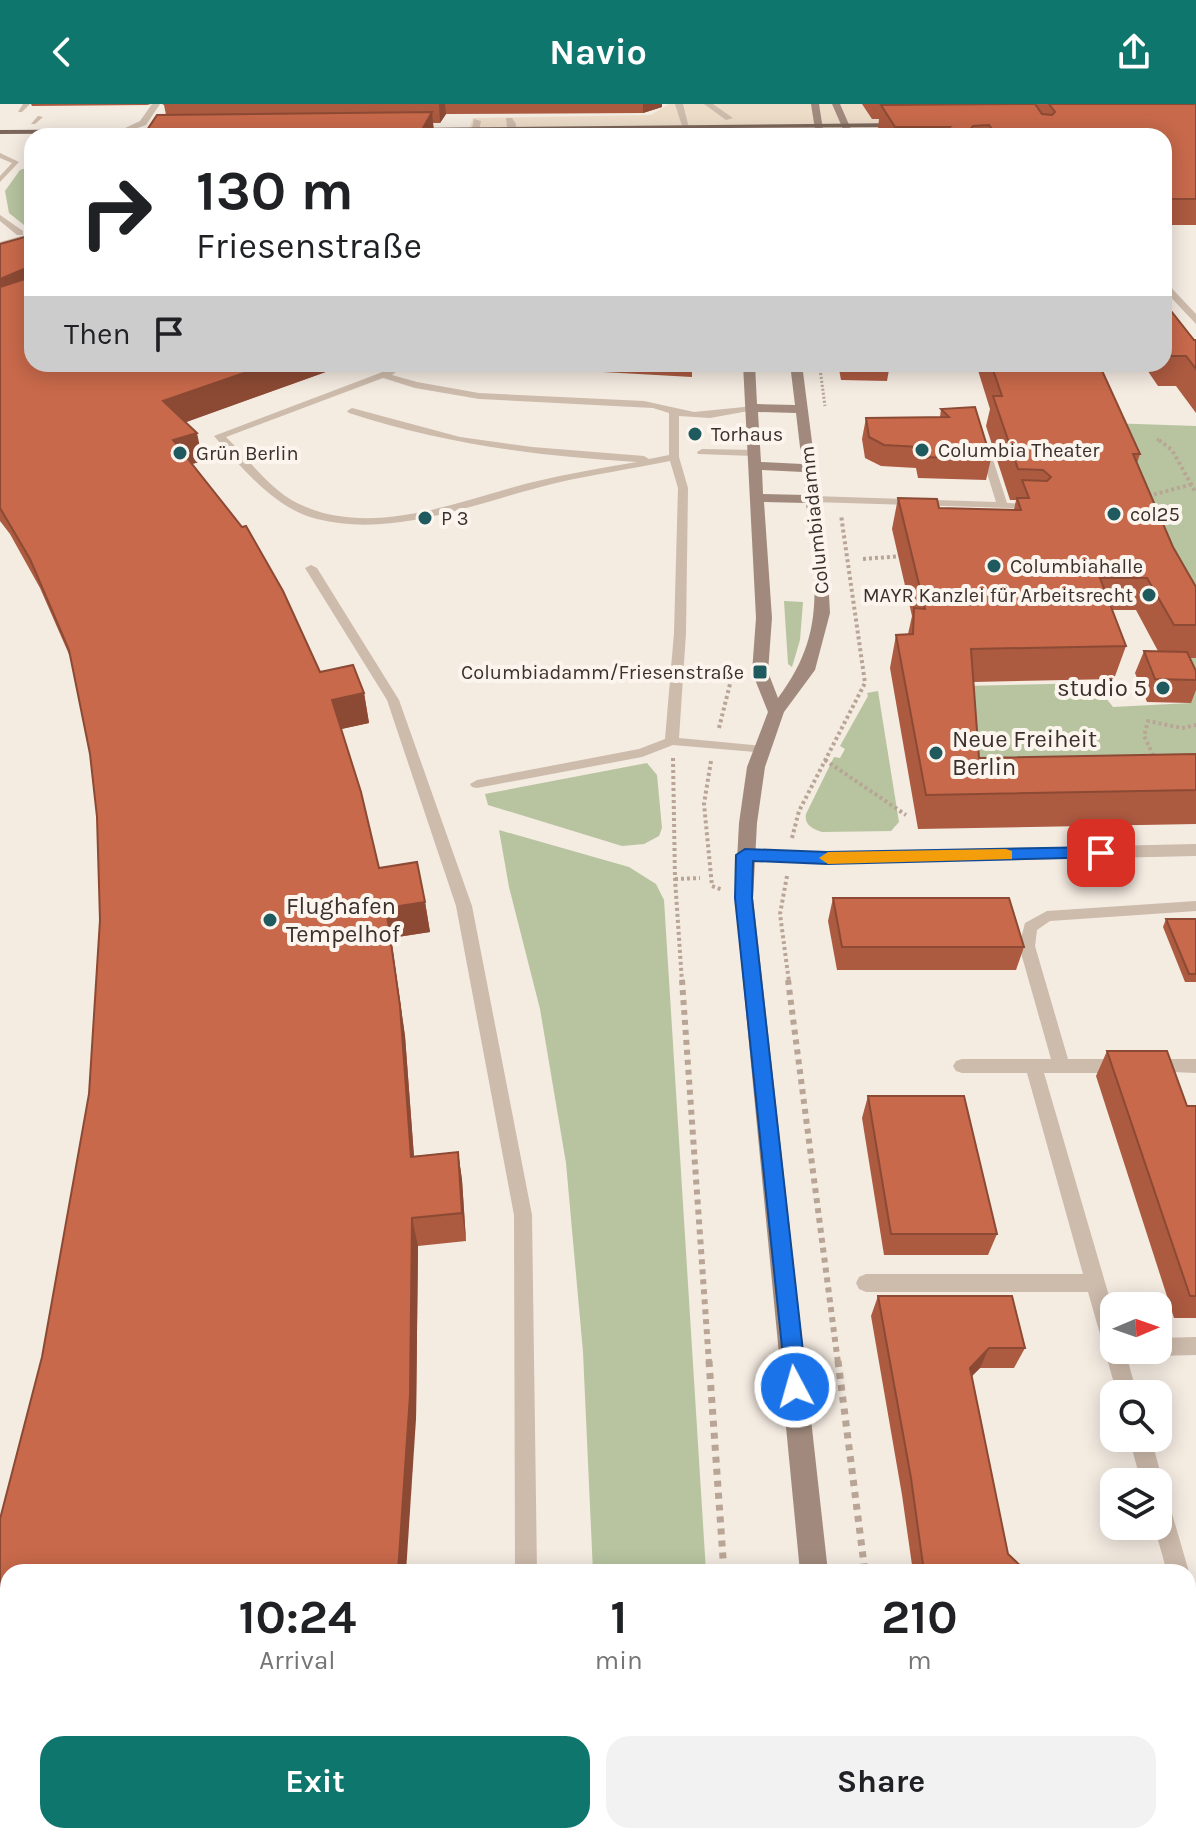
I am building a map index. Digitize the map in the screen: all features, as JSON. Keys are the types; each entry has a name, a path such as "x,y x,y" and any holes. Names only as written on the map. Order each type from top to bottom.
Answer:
{"main road":[{"path":"815,104 819,128"},
{"path":"836,104 847,128"},
{"path":"685,122 729,118 818,121"},
{"path":"0,123 36,120 183,127 174,128"},
{"path":"511,128 685,122 910,120"},
{"path":"402,125 457,128"},
{"path":"0,132 24,132"},
{"path":"749,372 765,643 760,672 776,712"},
{"name":"Columbiadamm","path":"797,372 822,574 821,632 807,670 776,712 752,782 744,898 813,1564"},
{"path":"751,408 802,409"},
{"path":"755,460 809,468"},
{"path":"757,498 813,499"}],"street":[{"path":"679,104 685,122"},
{"path":"708,104 729,118"},
{"path":"133,128 143,123 154,107"},
{"path":"1172,292 1196,321"},
{"path":"745,855 827,858 1196,850"}],"lane":[{"path":"20,111 27,104"},
{"path":"132,110 154,107"},
{"path":"0,155 20,162"},
{"path":"0,162 20,162"},
{"path":"0,180 20,162"},
{"path":"0,217 20,233"},
{"path":"0,244 24,237"},
{"path":"390,372 219,436 291,505 353,520 414,516 560,479 674,457"},
{"path":"383,375 420,387 473,397 643,404 716,416 751,408"},
{"path":"352,411 394,426 465,444 521,452 660,460"},
{"path":"672,741 680,633 683,488 674,457 674,411"},
{"path":"978,427 1002,505"},
{"path":"702,452 755,460"},
{"path":"813,499 1035,507"},
{"path":"311,568 393,700 464,906 523,1215 526,1564"},
{"path":"477,784 642,753 672,741 763,750"},
{"path":"1061,1066 1027,946 1030,927 1047,916 1196,906"},
{"path":"962,1066 1196,1066"},
{"path":"1034,1066 1100,1300"},
{"path":"866,1283 1095,1283"},
{"path":"1172,1347 1196,1346"},
{"path":"1169,1540 1176,1564"}],"path":[{"path":"821,372 826,394"},
{"path":"1157,439 1172,450 1196,493"},
{"path":"1146,496 1193,484"},
{"path":"793,829 865,683 839,500"},
{"path":"885,560 902,556"},
{"path":"863,559 904,563"},
{"path":"712,886 704,804 714,744 737,653"},
{"path":"1159,769 1144,736 1148,721 1182,728 1196,725"},
{"path":"672,741 675,879 723,1564"},
{"path":"825,760 906,815"},
{"path":"675,879 700,878"},
{"path":"785,886 780,914 781,930 864,1564"}],"green space":[{"path":"24,169 24,225 9,213 5,191"},
{"path":"1108,423 1196,426 1196,639"},
{"path":"784,601 803,602 800,640 792,667 788,664"},
{"path":"1171,654 1196,654 1196,787 974,792 963,686 1094,683 1113,707 1190,703"},
{"path":"878,691 899,822 891,831 822,832 808,824 806,814 834,757 840,758 845,749 840,746 867,693"},
{"path":"647,763 657,775 662,828 659,836 644,844 622,846 488,805 485,794"},
{"path":"499,830 629,867 656,884 664,900 706,1564 593,1564 583,1352 566,1163 540,1009 509,887"}],"shaded area":[{"path":"669,104 892,104 899,128 469,128 473,118 651,115"}],"building":[{"path":"1035,104 1042,114 1052,115 1055,112 1049,104 1196,104 1196,199 1172,199 1172,128 895,127 881,105"},
{"path":"432,112 423,128 148,128 157,115"},
{"name":"Flughafen Tempelhof","path":"24,237 24,269 0,279 0,244"},
{"name":"Flughafen Tempelhof","path":"24,279 24,372 247,372 163,401 197,433 173,440 242,527 246,526 283,591 320,672 353,665 364,693 332,700 361,792 379,868 417,862 425,902 386,908 400,1006 411,1157 458,1152 462,1213 412,1218 410,1395 399,1564 0,1564 0,1519 42,1357 89,1094 100,920 97,817 90,754 69,650 30,559 0,508 0,287"},
{"path":"1172,312 1196,340 1196,369 1186,356 1172,356"},
{"path":"994,372 1103,372 1140,454 1133,454 1173,547 1196,587 1196,625 1174,625 1147,578 1100,578 1126,646 971,649 979,758 1196,754 1196,790 926,795 896,635 913,634 914,608 925,609 898,498 937,499 939,508 1021,510 1017,498 1029,498 1022,480 1047,481 1051,477 1043,470 1018,469 993,396 1002,396"},
{"path":"975,407 991,459 922,457 920,447 884,445 869,437 866,418 949,417 941,409"},
{"path":"1144,651 1187,652 1196,671 1196,680 1155,679"},
{"path":"833,898 1009,898 1024,947 842,947"},
{"path":"1166,919 1196,919 1196,974 1189,974"},
{"path":"1107,1051 1167,1051 1187,1106 1196,1106 1196,1296 1190,1296"},
{"path":"868,1096 964,1096 997,1234 891,1234"},
{"path":"878,1296 1012,1296 1025,1348 989,1348 970,1368 1008,1554 1019,1564 923,1564 911,1478"}],"slow traffic":[{"path":"828,858 1006,855"}],"place":[{"name":"Torhaus","path":"695,434"},
{"name":"Columbia Theater","path":"922,450"},
{"name":"Grün Berlin","path":"180,453"},
{"name":"col25","path":"1114,514"},
{"name":"P 3","path":"425,518"},
{"name":"Columbiahalle","path":"994,566"},
{"name":"MAYR Kanzlei für Arbeitsrecht","path":"1149,595"},
{"name":"Columbiadamm/Friesenstraße","path":"760,672"},
{"name":"studio 5","path":"1163,688"},
{"name":"Neue Freiheit Berlin","path":"936,753"},
{"name":"Flughafen Tempelhof","path":"270,920"}],"route":[{"path":"795,1387 744,898 745,855 827,858 1101,853"}]}
